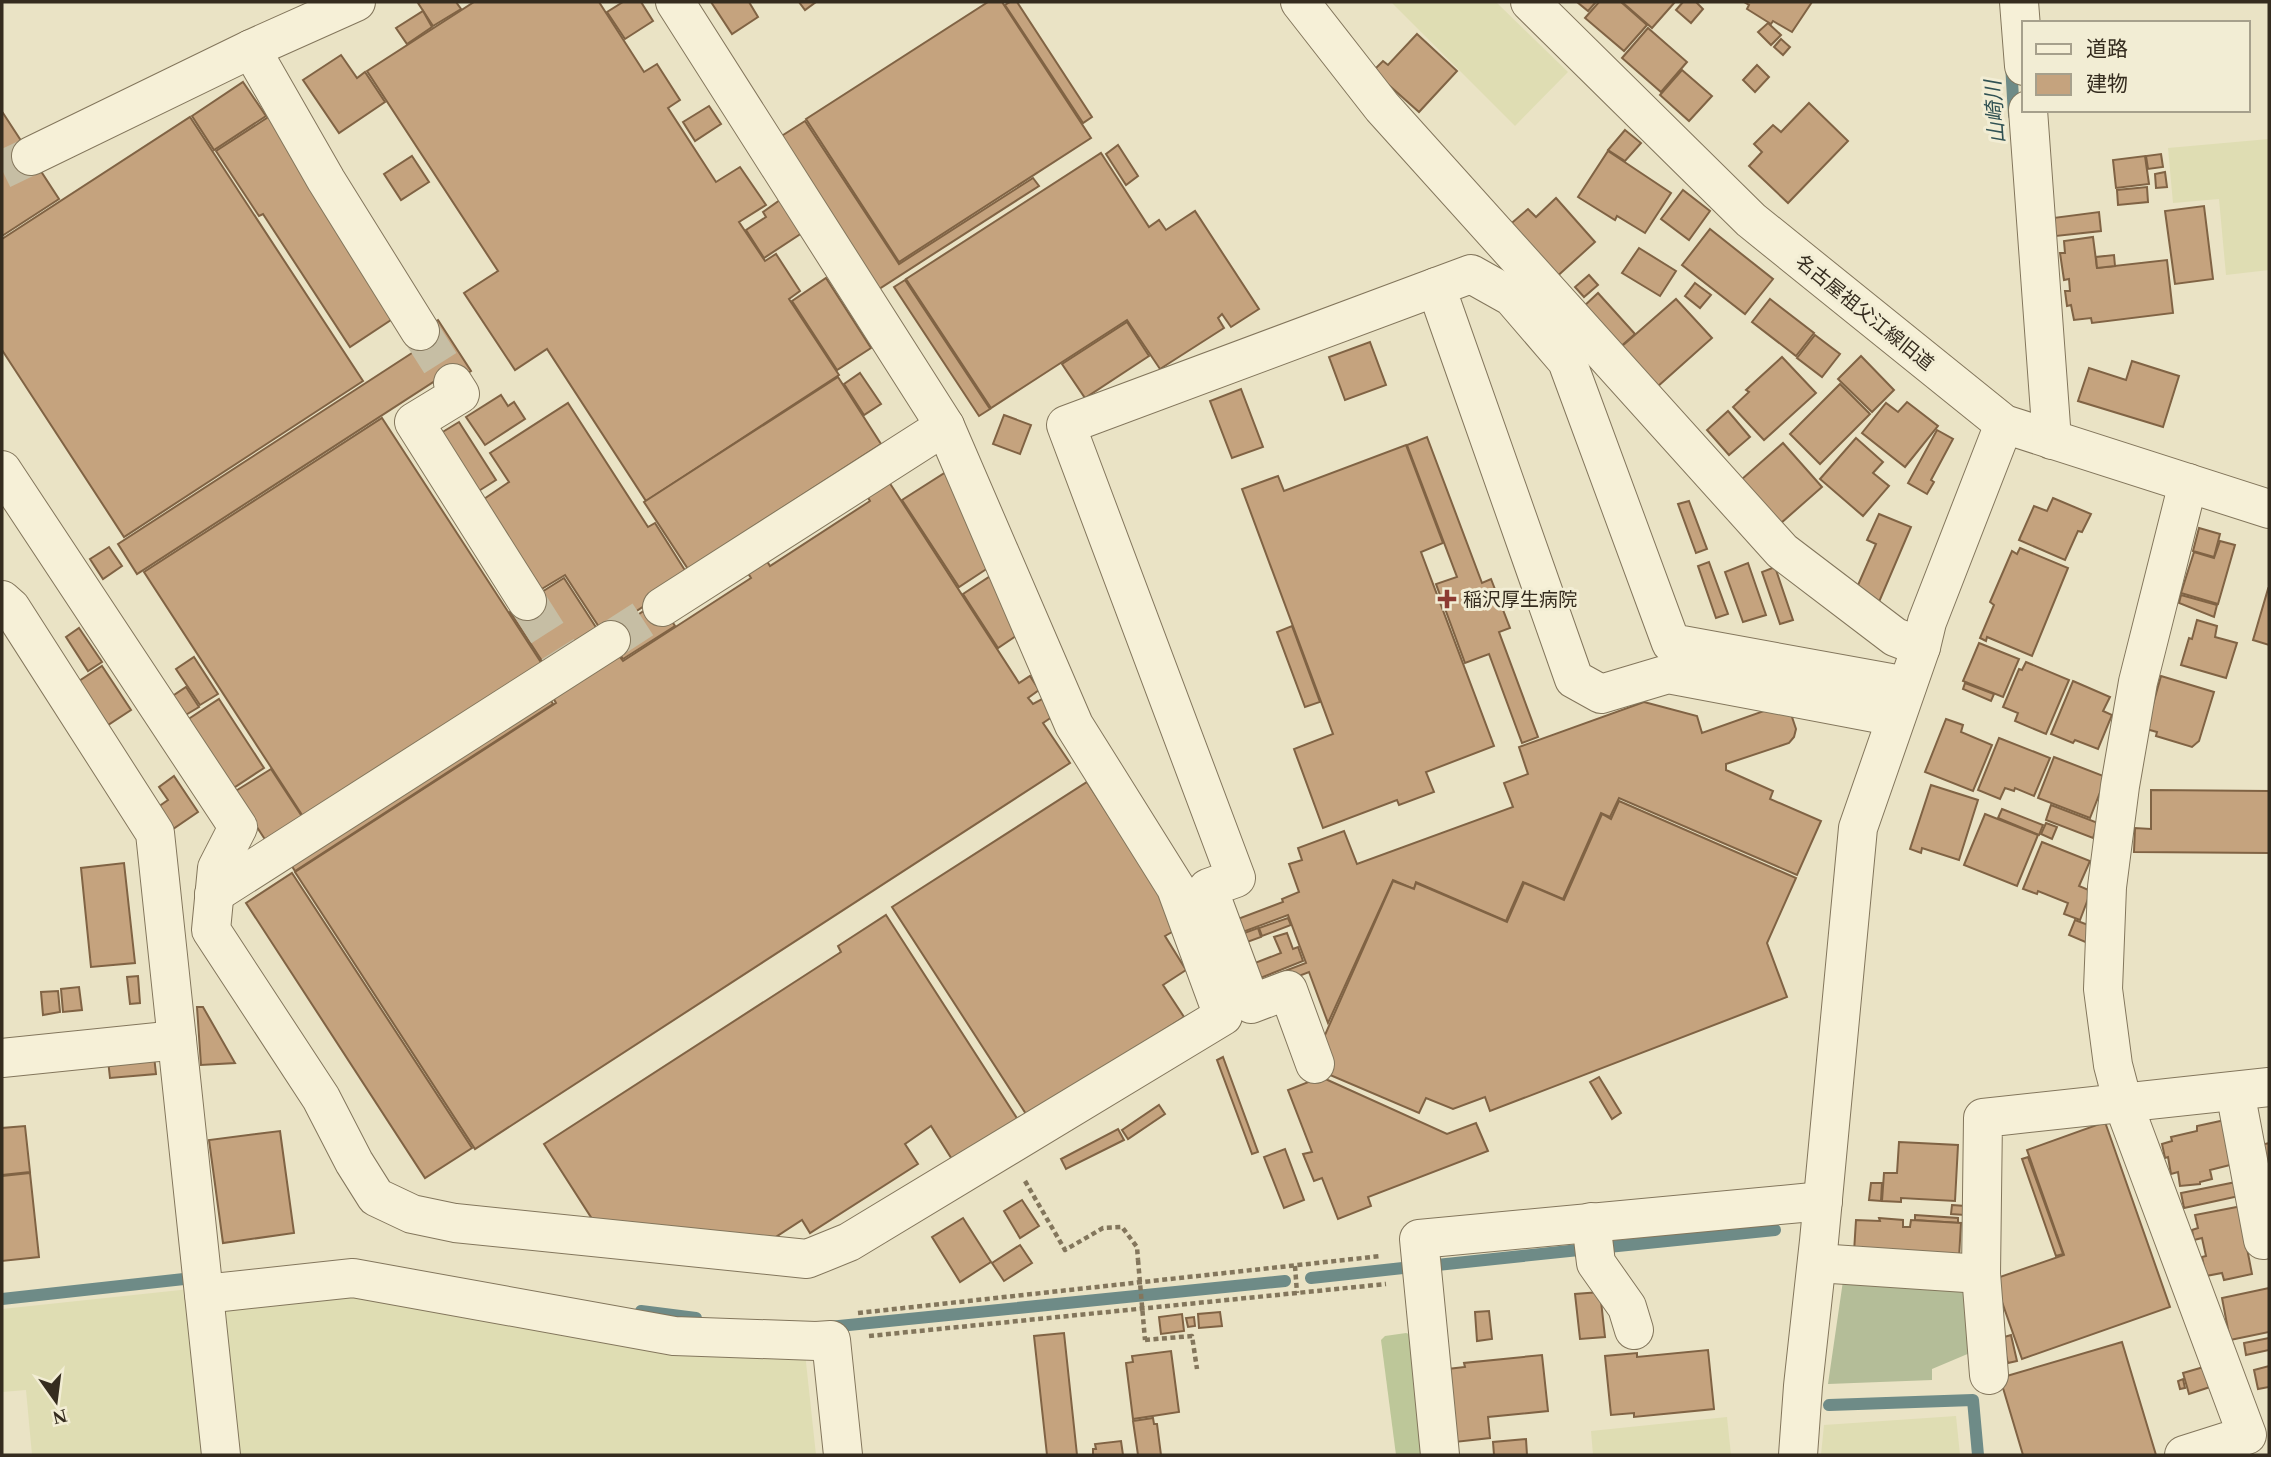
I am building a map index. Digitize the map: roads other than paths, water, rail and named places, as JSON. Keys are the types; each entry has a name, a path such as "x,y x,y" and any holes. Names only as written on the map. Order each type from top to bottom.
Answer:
{"street":[{"path":"31,156 356,2"},
{"path":"2,470 238,827 217,868 211,930 321,1098 354,1162 376,1197 412,1214 455,1223 807,1259 849,1242 1223,1016 1176,888 1074,725 945,426 676,2"},
{"path":"1300,2 1382,107 1782,551 1895,636 1921,647"},
{"name":"名古屋祖父江線旧道","path":"1530,2 1751,220 2004,424 2269,509"},
{"path":"2019,2 2022,40"},
{"path":"251,50 326,180 420,331"},
{"path":"2028,112 2052,440"},
{"path":"1315,1065 1288,990 1251,1004 1208,888 1236,878 1066,425 1471,274 1512,296 1567,361 1670,658"},
{"path":"1436,287 1574,679 1601,694 1670,658 1902,702"},
{"path":"453,383 460,394 414,422 527,601"},
{"path":"1798,1455 1858,828 1921,647 1927,622 2004,424"},
{"path":"662,607 945,426"},
{"path":"2184,1455 2247,1435 2123,1103 2113,1065 2103,989 2107,887 2120,786 2138,682 2188,483"},
{"path":"5,605 155,833 221,1455"},
{"path":"214,894 565,662 611,640"},
{"path":"2,1058 177,1040"},
{"path":"1989,1375 1981,1274 1983,1118 2252,1089 2263,1240 2269,1238"},
{"path":"1440,1455 1419,1239 1823,1201"},
{"path":"1591,1222 1596,1264 1627,1307 1634,1330"},
{"path":"1817,1263 1981,1274"},
{"path":"204,1294 353,1278 674,1336 831,1340 843,1455"}],"waterway":[{"name":"山崎川","path":"2011,64 2014,115"},
{"path":"1608,1247 1775,1230"},
{"path":"1437,1265 1579,1250"},
{"path":"1311,1278 1403,1268"},
{"path":"2,1299 184,1279"},
{"path":"829,1327 1285,1281"},
{"path":"641,1311 696,1318"},
{"path":"1829,1405 1973,1400 1978,1455"}],"tunnel":[{"path":"2,170 31,156"},
{"path":"420,331 453,383"},
{"path":"527,601 562,656"},
{"path":"611,640 662,607"}],"place":[{"name":"稲沢厚生病院","path":"1447,599"}]}
